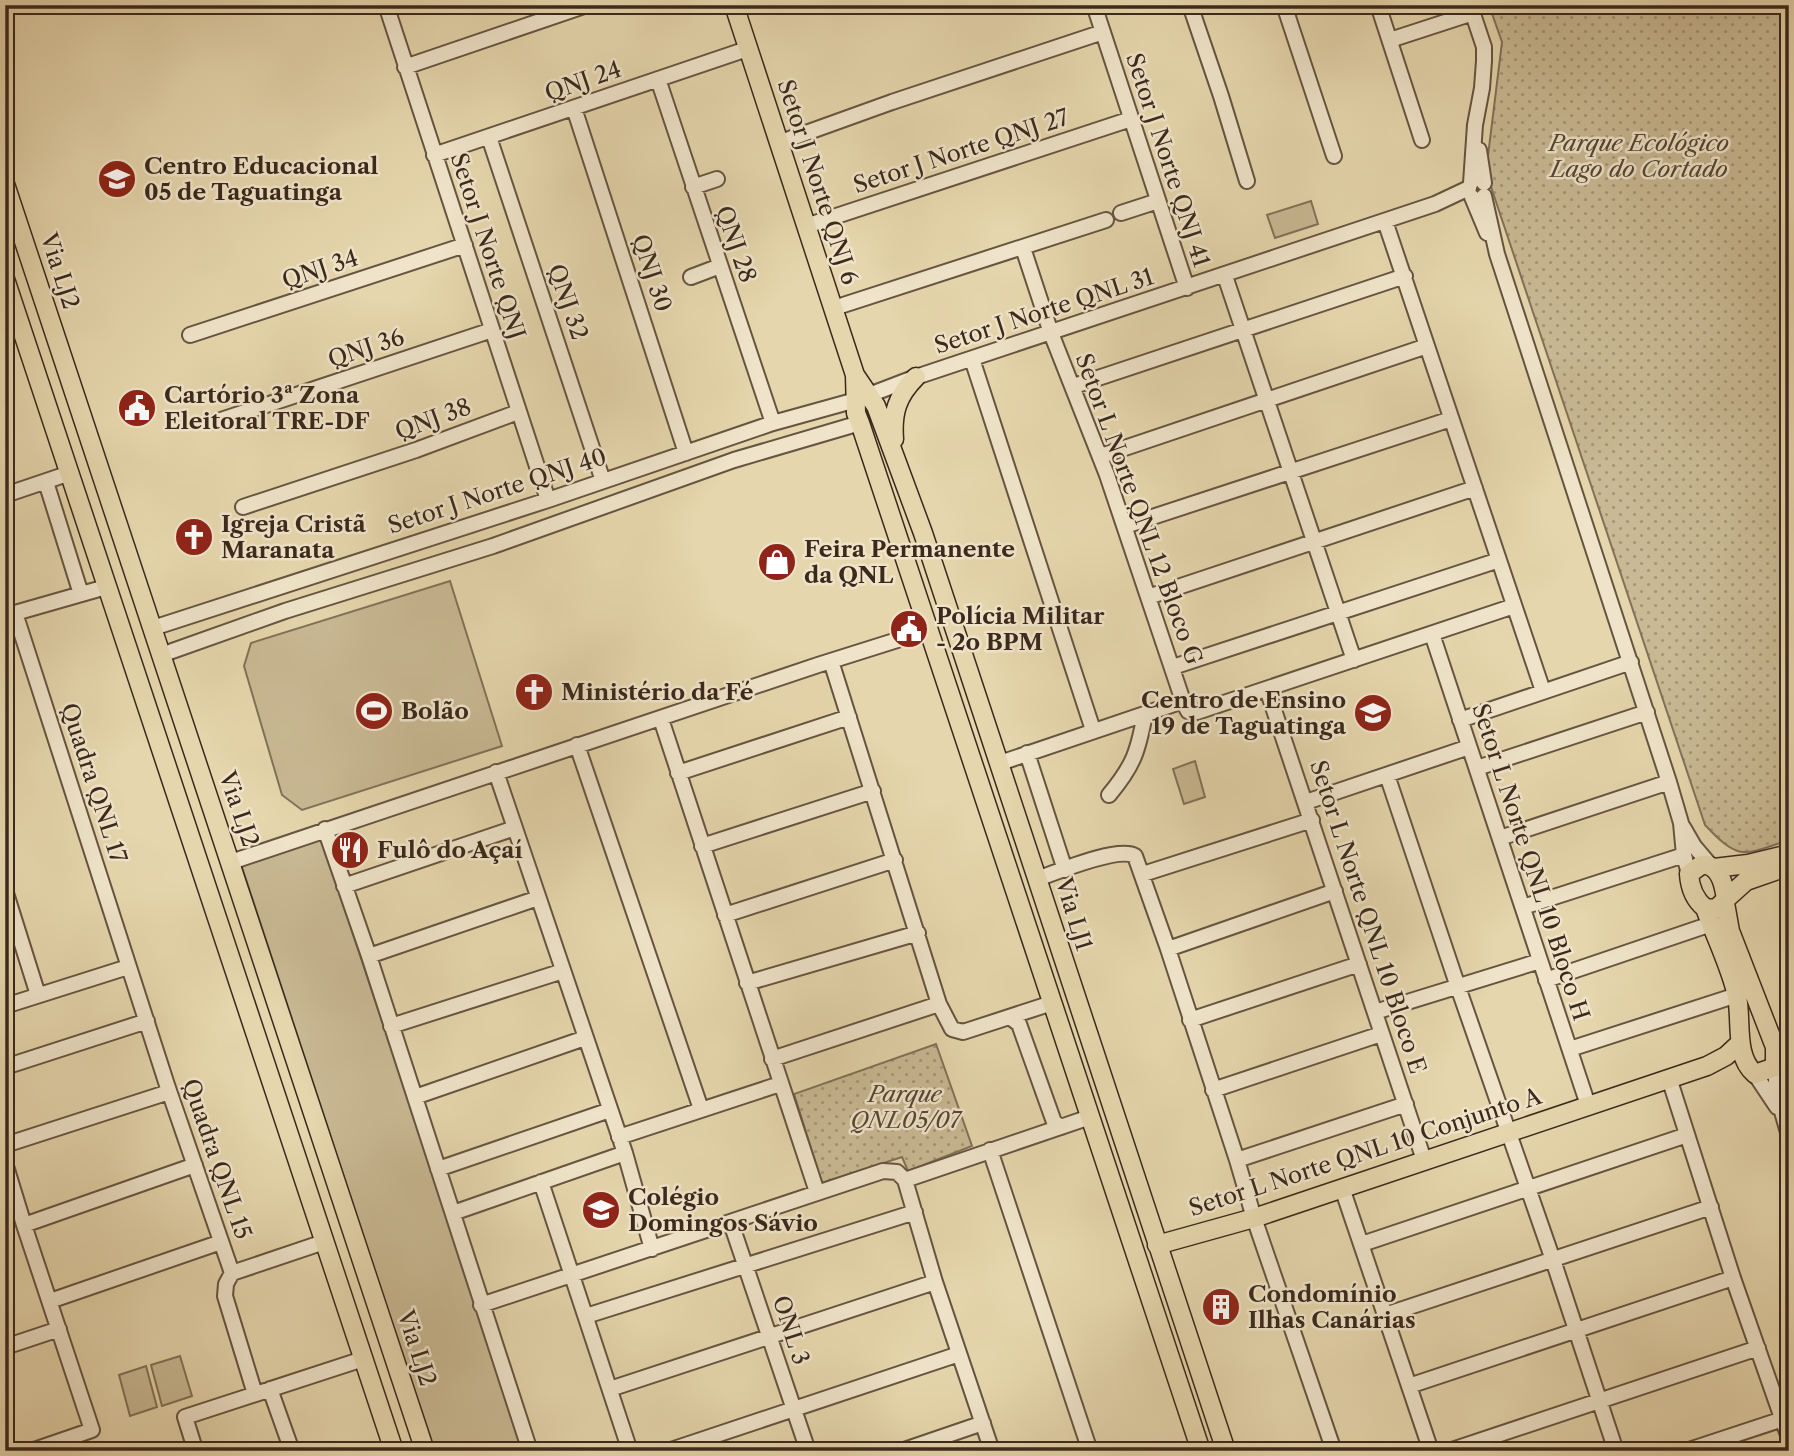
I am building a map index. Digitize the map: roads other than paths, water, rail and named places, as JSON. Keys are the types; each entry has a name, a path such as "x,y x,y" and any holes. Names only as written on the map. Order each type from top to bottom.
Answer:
{"main road":[{"name":"Setor J Norte QNJ 6","path":"734,5 863,397"},
{"name":"Via LJ2","path":"5,184 425,1451"},
{"path":"5,279 394,1451"},
{"path":"895,453 893,414 902,393 916,377"},
{"name":"Via LJ1","path":"863,397 860,423 1201,1451"},
{"name":"Via LJ1","path":"863,397 895,453 923,533 1226,1451"},
{"path":"899,540 898,535 904,532 911,530 923,533"},
{"path":"961,729 966,733 980,733 986,723"},
{"path":"157,742 187,732"},
{"path":"1752,1071 1741,1038 1737,995 1708,916 1694,895 1689,874 1701,865 1713,867 1748,864 1789,854"},
{"path":"1708,916 1746,881 1789,866"},
{"path":"1707,1066 1752,1071 1775,1067 1775,1047 1730,931 1723,883 1713,867"},
{"path":"1026,925 1031,929 1038,929 1049,920"},
{"path":"1035,952 1038,946 1044,945 1052,946 1060,952"},
{"path":"1707,1066 1726,1056 1753,1027 1766,1029"},
{"path":"258,1045 288,1035"},
{"name":"Setor L Norte QNL 10 Conjunto A","path":"1157,1245 1254,1218 1707,1066"},
{"path":"1175,1372 1186,1375 1198,1365"},
{"path":"1183,1397 1184,1393 1191,1390 1206,1392"}],"street":[{"name":"Setor J Norte QNJ","path":"386,5 518,412 555,497 573,505 573,518"},
{"path":"405,67 587,5"},
{"name":"Setor J Norte QNJ 41","path":"1094,5 1187,288"},
{"path":"1190,5 1247,181"},
{"path":"1284,5 1334,156"},
{"path":"1378,5 1422,140"},
{"path":"1390,40 1471,9 1484,47 1485,61 1475,125 1475,190 1669,782 1681,823 1689,874"},
{"path":"778,143 1103,32"},
{"name":"QNJ 24","path":"434,155 747,49"},
{"name":"QNJ 28","path":"658,79 720,266 778,422 792,427 793,442"},
{"name":"QNJ 30","path":"574,108 686,453"},
{"name":"Setor J Norte QNJ 27","path":"806,226 1130,120"},
{"name":"QNJ 32","path":"489,137 595,483 584,492 587,507 593,511"},
{"path":"693,187 717,178"},
{"name":"Setor J Norte QNL 31","path":"863,397 1475,190"},
{"path":"1121,213 1158,201"},
{"path":"834,308 1106,219"},
{"path":"1385,221 1543,691"},
{"name":"QNJ 34","path":"190,335 464,245"},
{"name":"Setor L Norte QNL 12 Bloco G","path":"1023,248 1051,333 1101,456 1184,705"},
{"path":"691,276 720,266"},
{"path":"1225,276 1354,660"},
{"path":"1073,386 1405,276"},
{"name":"QNJ 36","path":"215,422 492,330"},
{"path":"1101,456 1427,346"},
{"path":"972,359 1093,730"},
{"name":"Setor J Norte QNJ 40","path":"153,628 778,422 863,397"},
{"name":"QNJ 38","path":"243,507 416,450 518,412"},
{"path":"1125,526 1451,419"},
{"path":"161,655 285,611 493,546 734,460 860,423"},
{"path":"5,495 70,473"},
{"path":"46,482 81,594"},
{"path":"1148,597 1475,488"},
{"path":"1173,667 1499,560"},
{"path":"278,586 284,597 285,611"},
{"path":"10,614 106,587"},
{"path":"1000,763 1145,714 1184,705 1197,712 1514,606"},
{"path":"215,607 214,622 222,633"},
{"name":"Quadra QNL 17","path":"10,614 128,967"},
{"path":"231,862 929,630"},
{"name":"Setor L Norte QNL 10 Bloco H","path":"1432,634 1588,1105"},
{"path":"831,661 939,1004 948,1023 957,1031 1017,1019 1052,1003"},
{"path":"1460,720 1631,662"},
{"name":"Setor L Norte QNL 10 Bloco E","path":"1267,689 1424,1160"},
{"path":"1477,768 1647,712"},
{"path":"1109,795 1135,760 1145,714"},
{"path":"678,773 849,717"},
{"path":"661,719 817,1192"},
{"path":"577,745 701,1109"},
{"path":"1306,802 1469,747"},
{"path":"1027,753 1065,870"},
{"path":"496,772 625,1153 652,1249"},
{"path":"1387,775 1616,1451"},
{"path":"1500,838 1669,782"},
{"path":"702,846 873,791"},
{"path":"1143,874 1311,820"},
{"path":"1681,823 1694,846 1713,867"},
{"path":"344,886 515,828"},
{"path":"325,829 530,1451"},
{"path":"1037,878 1114,854 1130,853 1135,856 1334,1451"},
{"path":"1523,907 1684,855"},
{"path":"725,915 895,860"},
{"path":"5,890 12,941 38,995"},
{"path":"1168,949 1335,891"},
{"path":"369,956 538,898"},
{"path":"1546,980 1708,916"},
{"path":"747,983 918,933"},
{"path":"1375,1012 1540,961"},
{"path":"1190,1020 1359,964"},
{"path":"5,1006 128,967"},
{"name":"Quadra QNL 15","path":"128,967 232,1273 324,1242"},
{"path":"391,1026 563,971"},
{"path":"1570,1049 1737,995"},
{"path":"772,1059 939,1004"},
{"path":"1017,1019 1055,1126"},
{"path":"5,1067 147,1021"},
{"path":"1213,1090 1381,1034"},
{"path":"415,1097 585,1038"},
{"path":"1775,1067 1777,1094 1789,1136"},
{"path":"1752,1071 1782,1114"},
{"path":"1669,1078 1733,1278 1789,1438"},
{"path":"619,1137 780,1084"},
{"path":"5,1145 169,1092"},
{"path":"1237,1160 1406,1104"},
{"path":"438,1169 610,1110"},
{"path":"905,1180 1055,1126 1090,1117"},
{"path":"1362,1244 1687,1135"},
{"path":"990,1150 1090,1451"},
{"path":"453,1213 625,1153"},
{"path":"5,1163 92,1430 31,1451"},
{"path":"24,1225 195,1165"},
{"path":"481,1304 883,1171 897,1172 905,1180 958,1354 992,1451"},
{"path":"541,1182 630,1451"},
{"path":"1342,1188 1431,1451"},
{"path":"1385,1315 1711,1207"},
{"path":"586,1316 915,1212"},
{"name":"ONL 3","path":"731,1223 808,1451"},
{"path":"50,1301 221,1242"},
{"path":"232,1273 226,1284 225,1296 255,1394"},
{"path":"1409,1386 1733,1278"},
{"path":"610,1389 935,1282"},
{"path":"5,1347 59,1329"},
{"path":"1449,1451 1758,1348"},
{"path":"668,1451 958,1354"},
{"path":"194,1450 185,1418 363,1359"},
{"path":"271,1389 292,1451"},
{"path":"1686,1451 1783,1419"},
{"path":"901,1451 983,1423"}],"place":[{"name":"Centro Educacional 05 de Taguatinga","path":"117,179"},
{"name":"Cartório 3ª Zona Eleitoral TRE-DF","path":"137,408"},
{"name":"Igreja Cristã Maranata","path":"194,537"},
{"name":"Feira Permanente da QNL","path":"777,562"},
{"name":"Polícia Militar - 2o BPM","path":"909,629"},
{"name":"Ministério da Fé","path":"534,692"},
{"name":"Bolão","path":"374,711"},
{"name":"Centro de Ensino 19 de Taguatinga","path":"1373,713"},
{"name":"Fulô do Açaí","path":"350,850"},
{"name":"Colégio Domingos Sávio","path":"601,1210"},
{"name":"Condomínio Ilhas Canárias","path":"1221,1307"}],"park label":[{"name":"Parque Ecológico Lago do Cortado","path":"1639,156"},
{"name":"Parque QNL05/07","path":"905,1107"}]}
